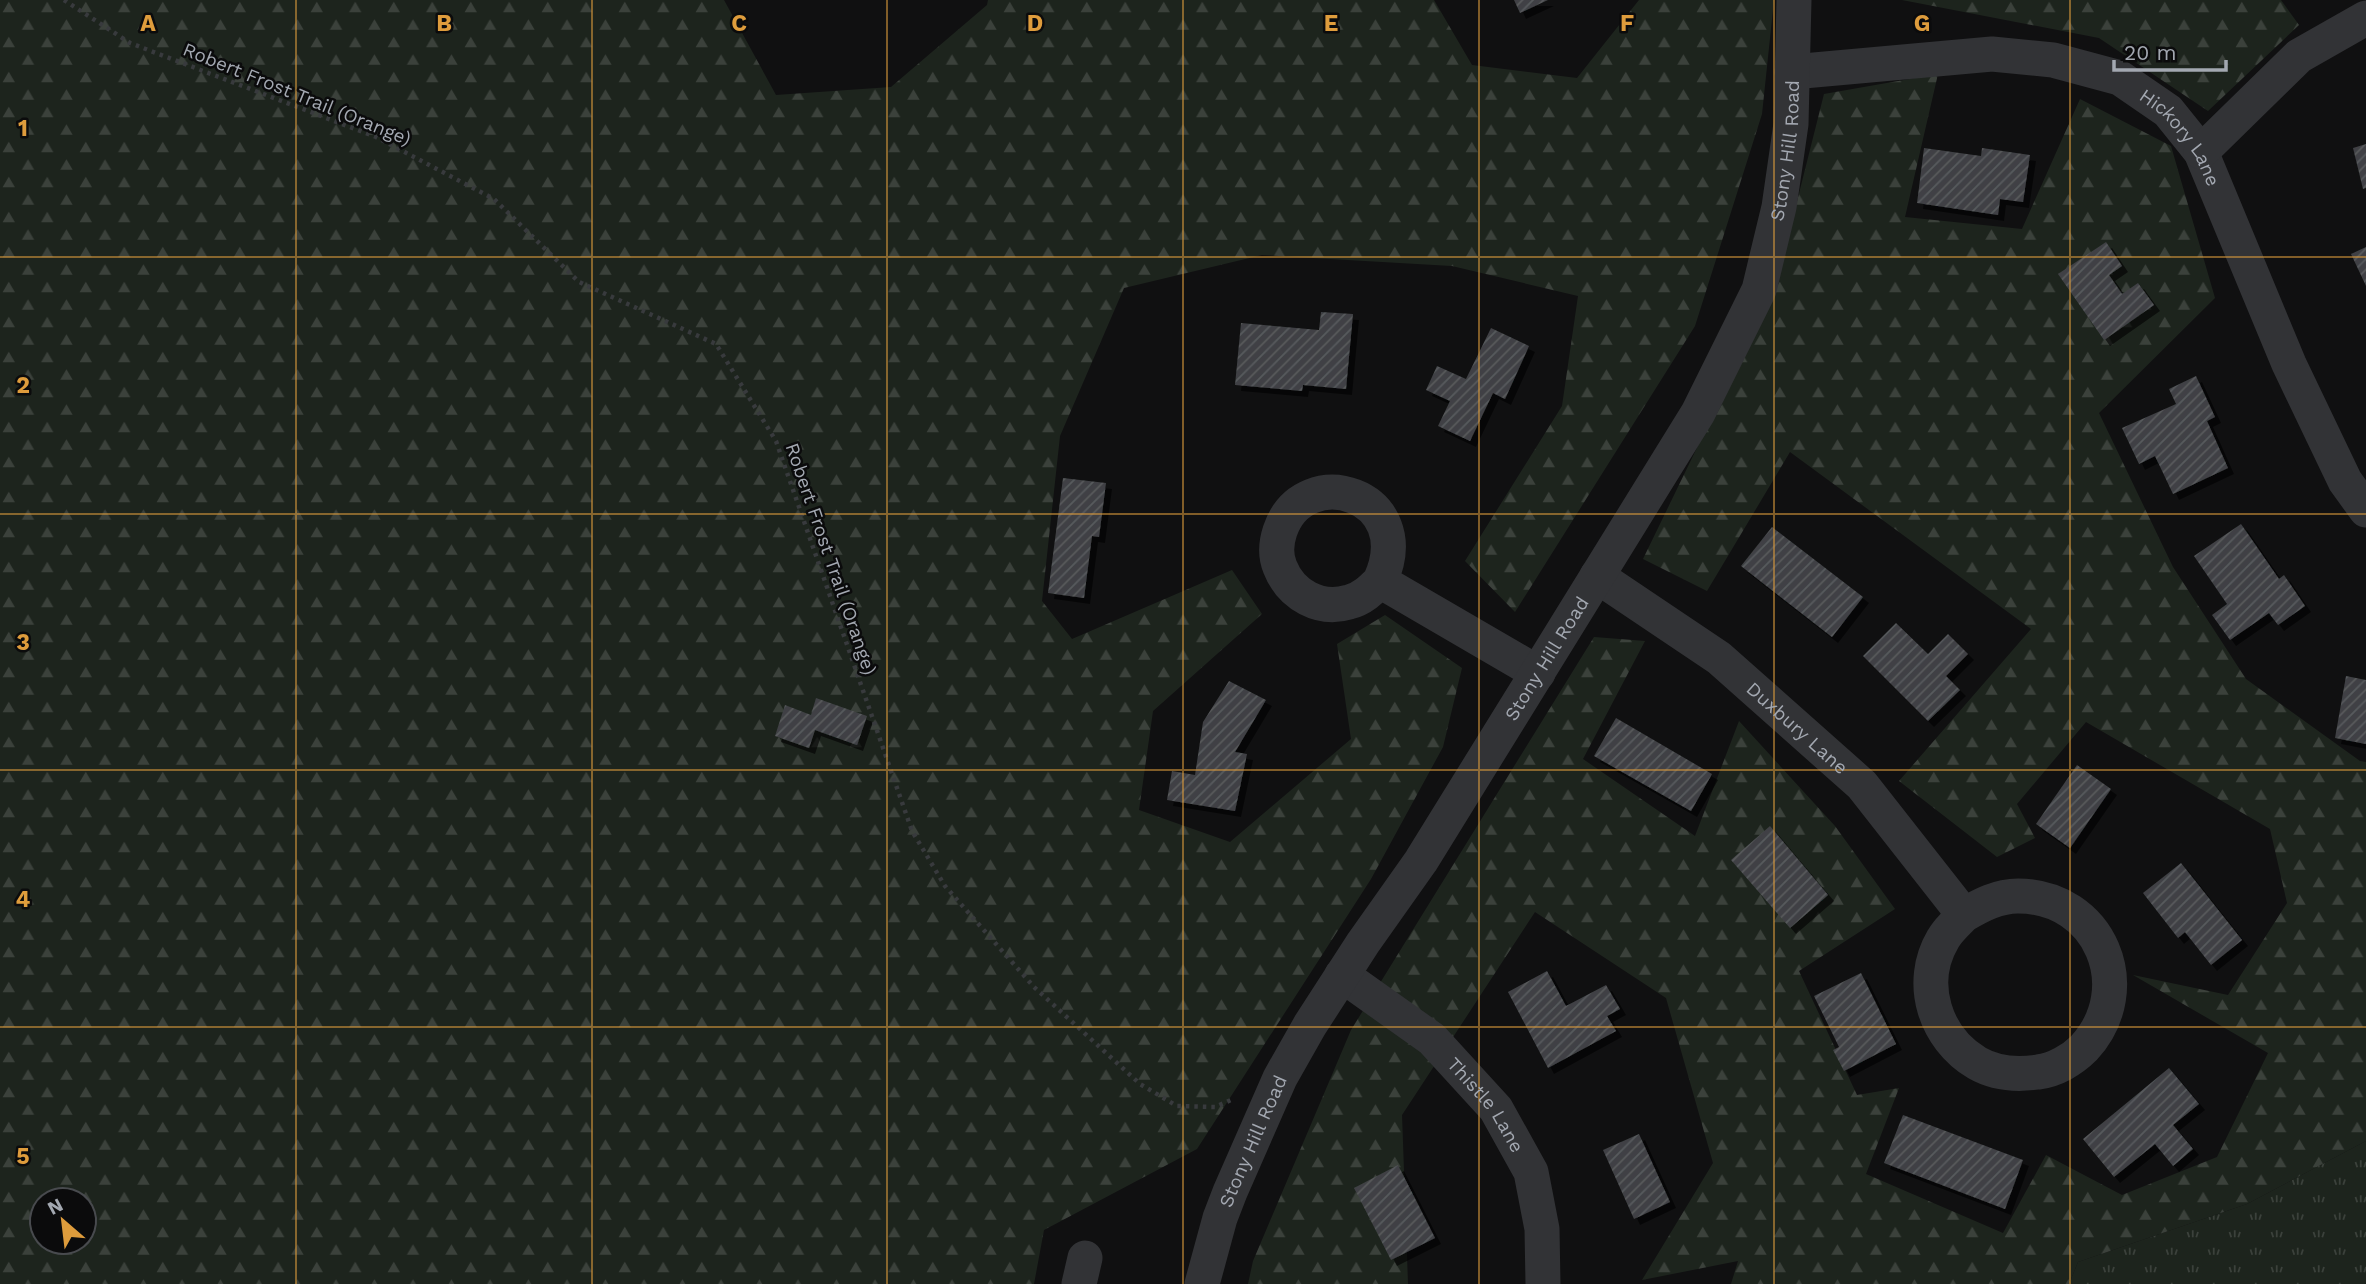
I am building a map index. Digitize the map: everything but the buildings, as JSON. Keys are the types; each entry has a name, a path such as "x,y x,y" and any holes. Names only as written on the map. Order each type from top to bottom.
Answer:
{"street":[{"name":"Stony Hill Road","path":"1202,1284 1220,1219 1280,1078 1342,975 1421,861 1698,413 1759,290 1779,207 1791,124 1794,0"},
{"path":"2202,152 2299,56 2366,18"},
{"name":"Hickory Lane","path":"1792,72 1992,54 2053,60 2120,78 2168,111 2202,152 2288,364 2345,481 2366,510"},
{"name":"Duxbury Lane","path":"1597,576 1719,657 1862,785 1964,915"},
{"path":"1380,581 1538,673"},
{"path":"2016,895 2044,898 2070,910 2091,929 2105,953 2111,981 2107,1009 2096,1035 2076,1055 2049,1071 2018,1075 1987,1069 1960,1053 1941,1028 1931,999 1931,978 1943,939 1964,915 1989,901 2016,895"},
{"name":"Thistle Lane","path":"1342,975 1432,1039 1496,1109 1531,1172 1542,1229 1543,1284"}],"path":[{"name":"Robert Frost Trail (Orange)","path":"64,0 130,43 376,137 494,199 579,282 716,344 776,441 912,831 945,886 1034,987 1140,1084 1177,1105 1215,1107 1280,1078"}],"green space":[{"path":"0,0 724,0 776,95 891,87 987,5 988,0 1434,0 1472,65 1577,78 1639,0 1774,0 1762,114 1695,326 1515,612 1465,561 1562,406 1578,296 1452,266 1262,255 1124,288 1060,436 1042,601 1072,639 1232,570 1262,614 1153,711 1139,810 1230,842 1351,739 1337,644 1385,615 1462,668 1443,747 1371,879 1197,1149 1044,1230 1034,1284 0,1284"},
{"path":"1902,0 2281,0 2299,25 2208,111 2099,38"},
{"path":"1938,74 1905,217 2022,229 2080,99 2171,146 2215,298 2099,413 2173,567 2246,679 2360,761 2366,762 2366,1141 2247,1204 2078,1262 2069,1284 1731,1284 1738,1261 1642,1280 1713,1163 1666,998 1535,912 1402,1115 1408,1284 1248,1284 1253,1261 1351,1030 1594,637 1645,641 1583,759 1695,836 1739,721 1835,826 1895,909 1799,971 1857,1095 1899,1088 1866,1174 2003,1233 2046,1155 2122,1195 2217,1157 2268,1053 2133,975 2228,995 2287,903 2270,829 2086,722 2017,804 2035,838 1997,857 1899,781 2031,629 1790,452 1707,591 1643,559 1776,285 1824,94"},
{"path":"2366,1141 2366,1284 2069,1284 2078,1262 2247,1204"}]}
